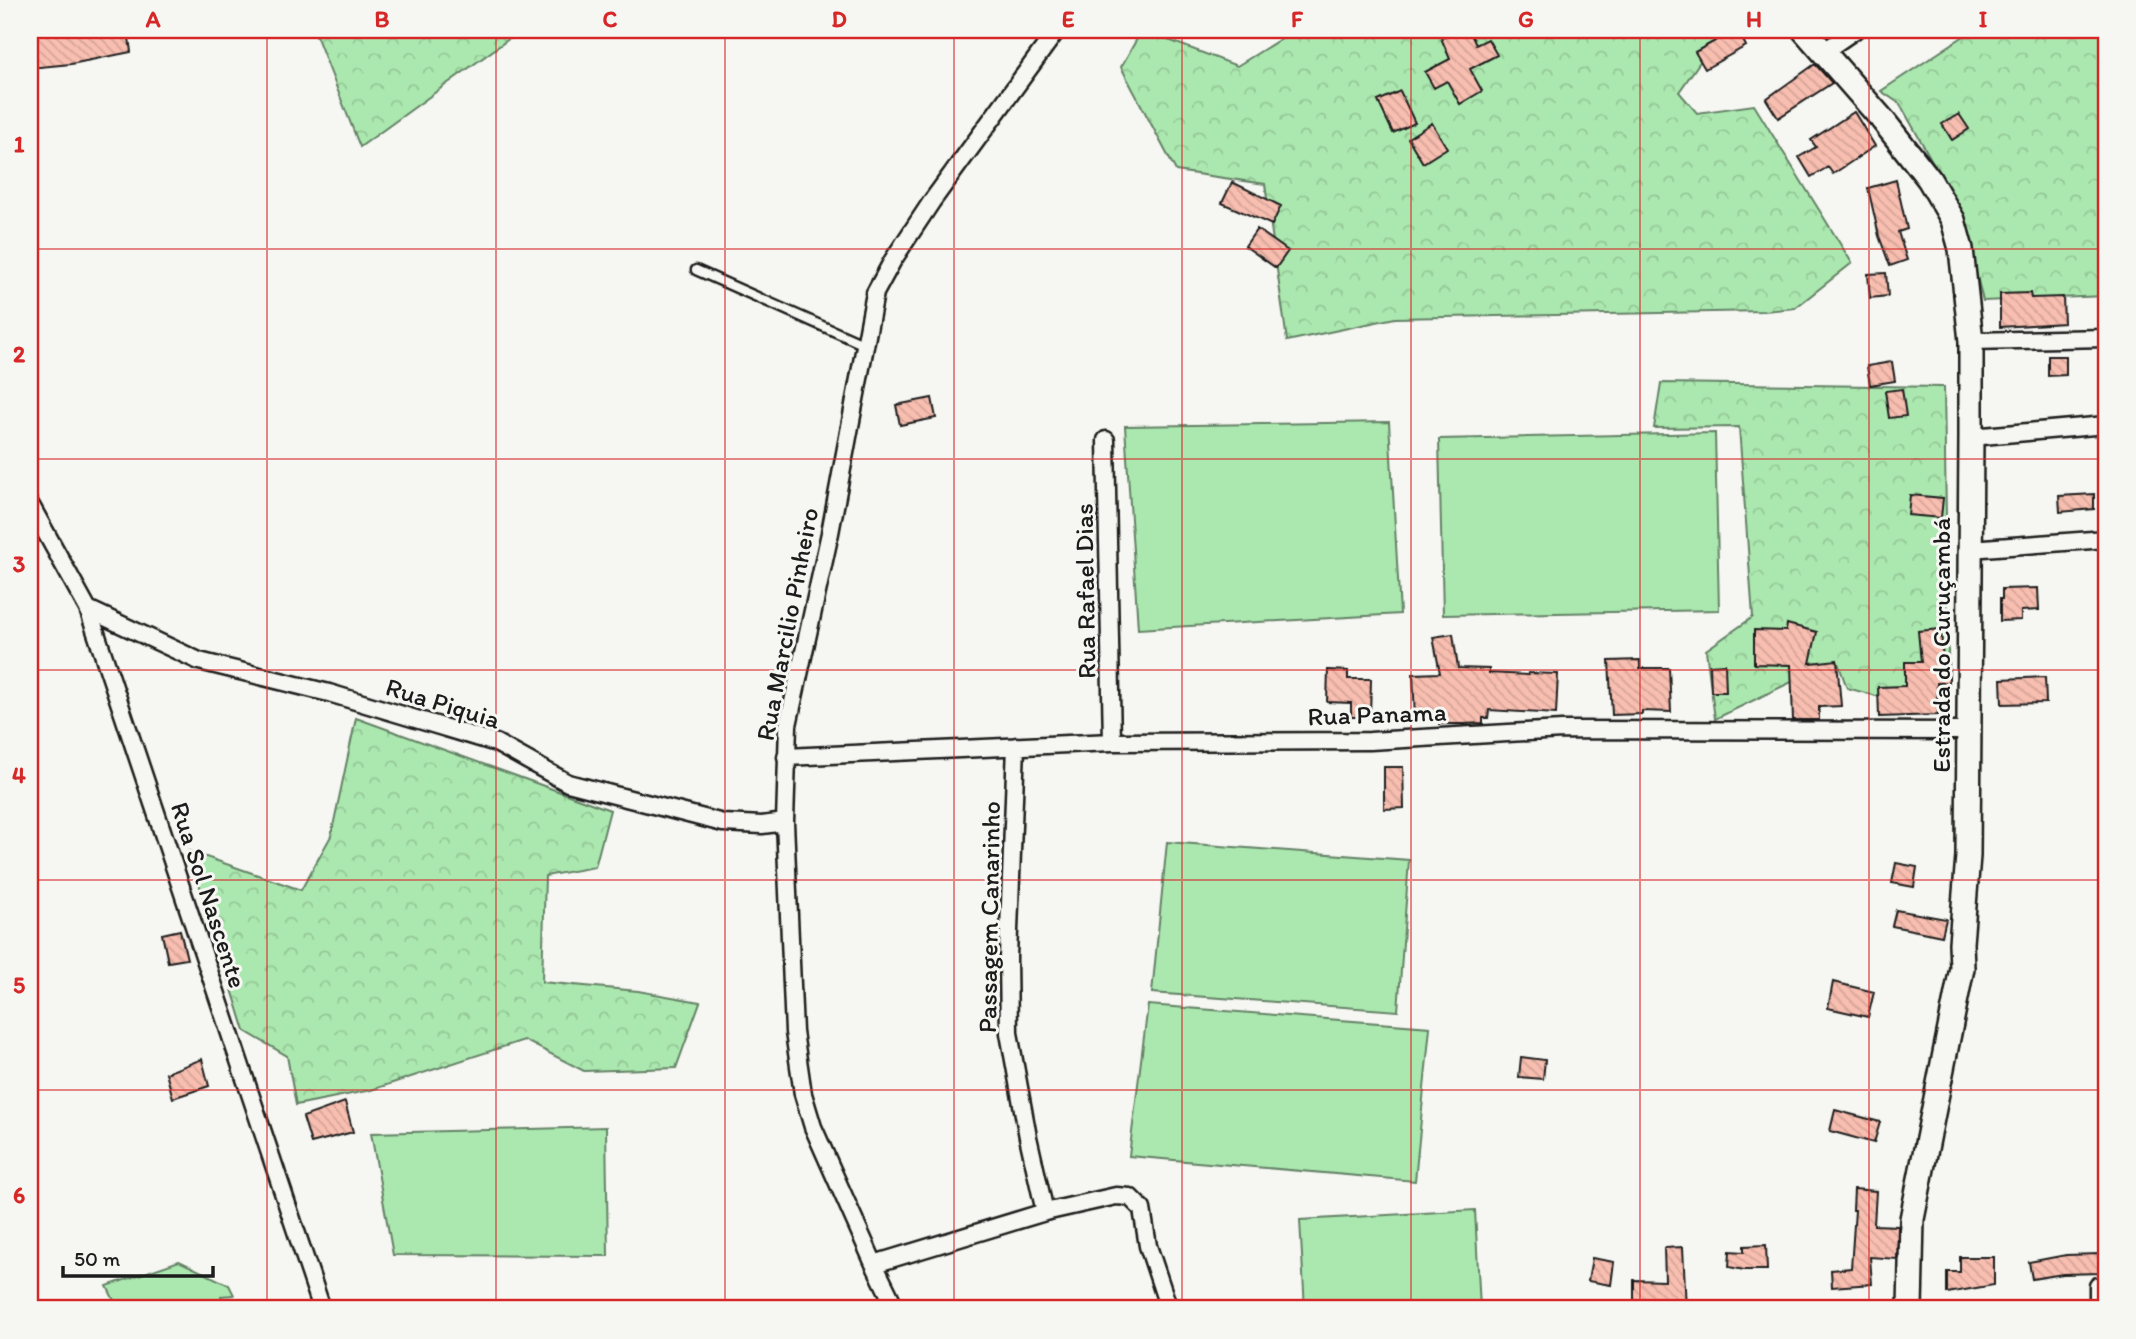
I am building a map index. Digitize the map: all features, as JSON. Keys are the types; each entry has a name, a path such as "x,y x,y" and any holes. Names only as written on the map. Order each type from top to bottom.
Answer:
{"street":[{"name":"Rua Marcilio Pinheiro","path":"896,1309 813,1127 797,1063 785,822 788,725 830,533 875,293 892,260 932,201 1057,30"},
{"name":"Estrada do Curuçambá","path":"1804,30 1882,119 1928,178 1953,220 1961,249 1971,341 1968,856 1961,943 1962,968 1912,1219 1910,1309"},
{"path":"1823,52 1855,30"},
{"path":"1971,341 2106,338"},
{"path":"1971,437 2106,425"},
{"name":"Rua Rafael Dias","path":"1107,440 1112,742"},
{"name":"Rua Sol Nascente","path":"30,505 88,609 322,1309"},
{"path":"1969,549 2106,539"},
{"name":"Rua Piquia","path":"88,609 199,661 329,693 496,743 568,783 723,823 762,825 785,822"},
{"name":"Rua Panama","path":"786,757 1112,742 1370,741 1562,730 1969,731"},
{"name":"Passagem Canarinho","path":"1016,746 1008,957 1009,1033 1045,1212"},
{"path":"874,1264 1045,1212 1116,1196 1130,1197 1142,1209 1148,1246 1169,1309"},
{"path":"2098,1286 2098,1309"}],"lane":[{"path":"696,270 865,345"}],"green space":[{"path":"314,30 521,30 360,147"},
{"path":"1142,30 1237,66 1295,30 1722,30 1679,92 1697,113 1754,105 1852,263 1795,308 1764,311 1395,318 1287,341 1265,184 1176,171 1121,67"},
{"path":"1973,30 2106,30 2106,296 1983,301 1962,214 1900,104 1881,91"},
{"path":"1661,383 1944,387 1949,716 1847,688 1837,660 1715,719 1706,650 1753,617 1739,427 1654,428"},
{"path":"1389,422 1400,614 1138,629 1125,426"},
{"path":"1715,433 1719,610 1443,615 1439,439"},
{"path":"356,718 610,810 595,867 545,876 542,982 638,991 700,1002 676,1068 584,1071 524,1040 371,1090 296,1105 287,1056 245,1031 189,851 301,890 331,836"},
{"path":"1167,842 1409,860 1398,1011 1152,993"},
{"path":"1148,1005 1430,1027 1415,1181 1129,1156"},
{"path":"606,1127 608,1256 393,1255 371,1133"},
{"path":"1475,1210 1480,1309 1305,1309 1300,1220"},
{"path":"179,1261 229,1285 234,1295 221,1296 223,1309 118,1309 107,1286"}],"building":[{"path":"30,30 128,30 131,52 71,64 30,68"},
{"path":"1460,30 1469,30 1476,45 1488,39 1497,55 1470,69 1482,91 1460,104 1447,81 1434,88 1425,72 1450,59 1441,38"},
{"path":"1738,30 1746,46 1705,69 1695,52"},
{"path":"1815,64 1832,83 1778,118 1766,99"},
{"path":"1400,91 1415,123 1393,133 1378,101"},
{"path":"1854,112 1875,146 1833,174 1828,167 1811,177 1799,157 1816,147 1811,140"},
{"path":"1959,114 1969,129 1952,140 1942,124"},
{"path":"1432,123 1447,148 1423,163 1408,138"},
{"path":"1896,180 1907,229 1898,232 1907,260 1890,266 1879,236 1868,188"},
{"path":"1232,182 1281,206 1272,225 1222,203"},
{"path":"1257,229 1288,251 1276,268 1245,246"},
{"path":"1886,273 1888,296 1870,298 1868,274"},
{"path":"2030,293 2031,298 2063,297 2064,323 2000,327 2000,294"},
{"path":"2048,356 2066,356 2066,375 2048,376"},
{"path":"1892,362 1895,381 1870,385 1867,366"},
{"path":"1902,389 1906,416 1889,418 1885,391"},
{"path":"932,398 936,418 900,425 896,405"},
{"path":"2094,494 2094,509 2060,512 2059,496"},
{"path":"1910,495 1943,498 1941,518 1908,515"},
{"path":"2038,588 2039,610 2021,611 2021,620 2000,621 2002,589"},
{"path":"1787,624 1817,632 1810,663 1837,660 1841,706 1819,707 1819,720 1793,720 1791,665 1754,664 1754,630 1786,631"},
{"path":"1941,629 1943,662 1949,662 1949,683 1937,683 1938,715 1879,717 1878,687 1905,686 1905,662 1921,662 1918,631"},
{"path":"1453,634 1458,668 1489,669 1489,673 1558,674 1556,714 1489,710 1488,718 1483,718 1483,723 1464,724 1439,724 1439,717 1415,718 1413,674 1440,673 1433,637"},
{"path":"1640,660 1640,668 1669,668 1671,712 1642,711 1642,714 1612,715 1609,661"},
{"path":"1725,664 1726,692 1711,692 1710,665"},
{"path":"1328,670 1348,671 1348,679 1371,679 1370,717 1351,717 1351,703 1327,702"},
{"path":"2045,677 2046,703 2002,704 2001,679"},
{"path":"1384,767 1403,767 1404,808 1384,809"},
{"path":"1896,863 1917,867 1914,887 1892,883"},
{"path":"1896,910 1946,919 1942,936 1892,926"},
{"path":"180,930 187,959 168,962 162,934"},
{"path":"1833,982 1874,992 1868,1017 1828,1008"},
{"path":"1521,1057 1545,1060 1543,1079 1519,1077"},
{"path":"202,1059 209,1086 173,1098 166,1073"},
{"path":"345,1102 353,1132 311,1143 303,1117"},
{"path":"1835,1110 1880,1122 1874,1143 1830,1131"},
{"path":"1854,1189 1876,1191 1874,1225 1898,1226 1897,1259 1870,1257 1872,1284 1832,1287 1831,1270 1851,1268"},
{"path":"1766,1245 1767,1270 1729,1267 1730,1251 1744,1252 1744,1246"},
{"path":"1683,1247 1686,1309 1634,1305 1634,1280 1665,1281 1664,1248"},
{"path":"2099,1254 2100,1273 2063,1274 2032,1279 2029,1262 2066,1255"},
{"path":"1960,1257 1994,1257 1994,1285 1947,1293 1947,1272 1960,1272"},
{"path":"1592,1258 1614,1262 1611,1285 1588,1281"}]}
